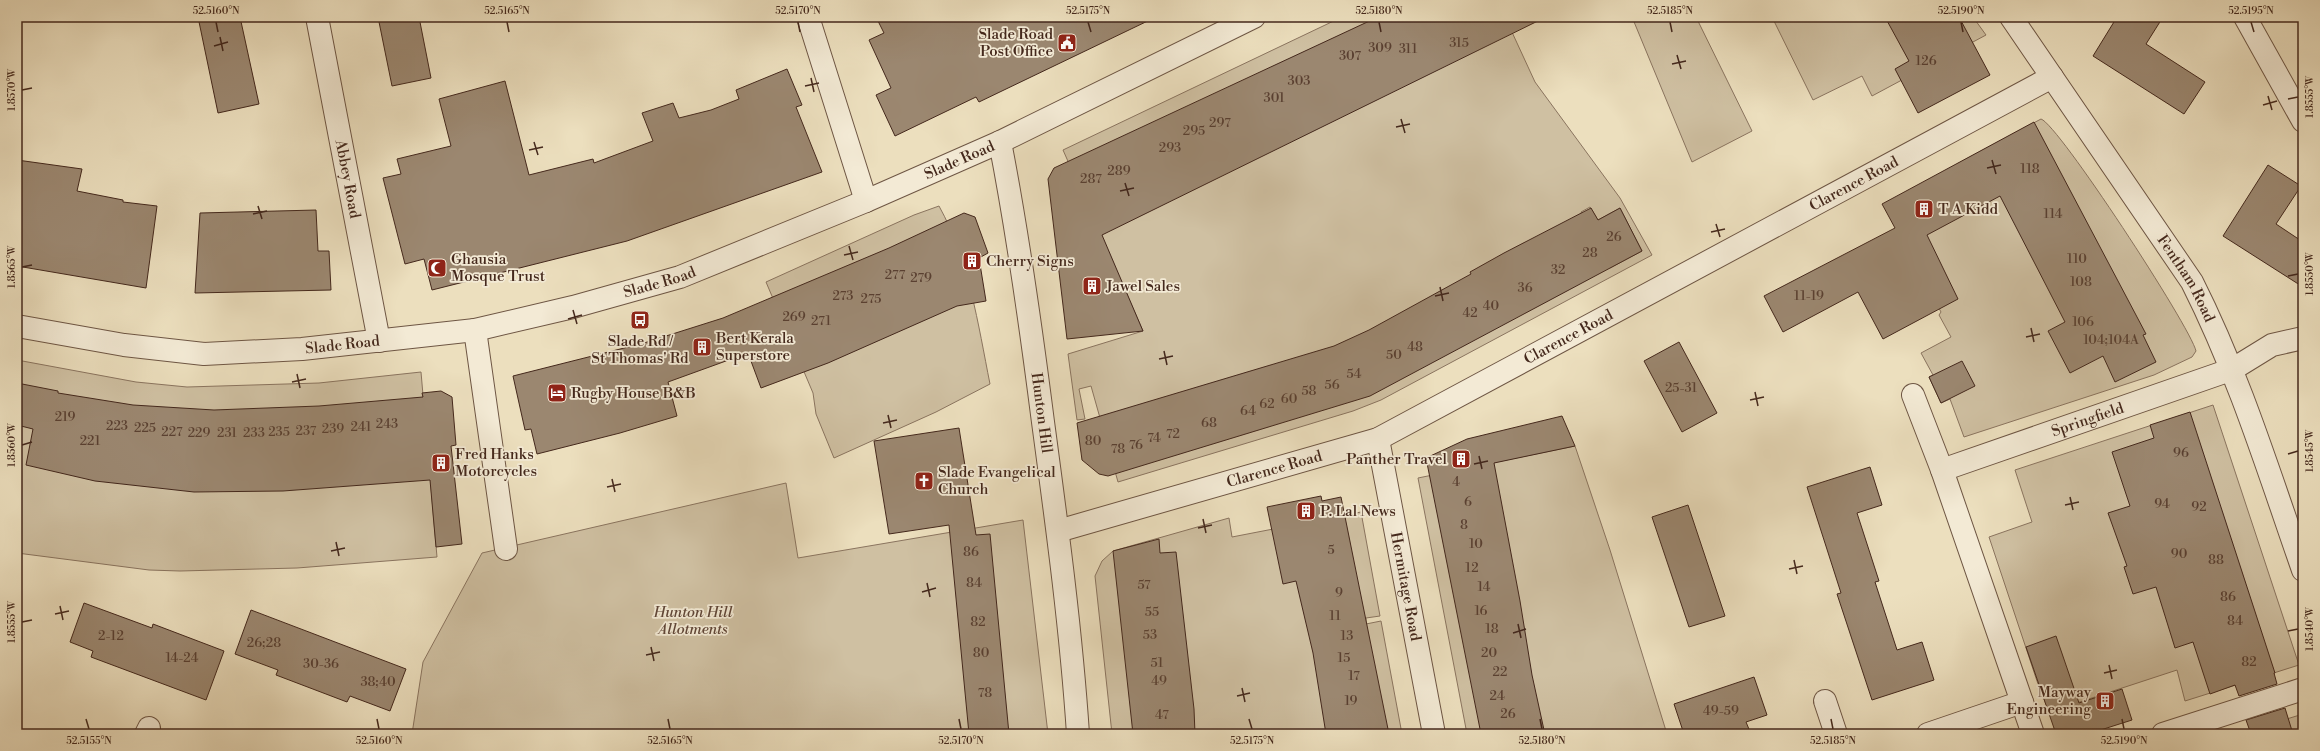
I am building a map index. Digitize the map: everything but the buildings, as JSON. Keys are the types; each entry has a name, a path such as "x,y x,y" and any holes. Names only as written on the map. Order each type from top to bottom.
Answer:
{"street":[{"name":"Abbey Road","path":"317,17 379,341"},
{"path":"808,17 866,201"},
{"name":"Slade Road","path":"17,326 124,345 204,354 302,349 475,330 572,306 680,277 866,201 1000,142 1254,17"},
{"name":"Fentham Road","path":"2011,17 2192,282 2216,329 2233,369 2303,570"},
{"path":"2245,17 2303,121"},
{"name":"Clarence Road","path":"1058,531 1378,439 2052,77"},
{"name":"Hunton Hill","path":"1000,142 1011,203 1058,531 1073,663 1078,734"},
{"path":"475,330 506,548"},
{"name":"Springfield","path":"1942,470 2233,369 2272,345 2303,338"},
{"path":"1913,395 1942,470 2033,734"},
{"name":"Hermitage Road","path":"1378,439 1434,734"},
{"path":"2163,734 2303,689"},
{"path":"1825,701 1836,734"},
{"path":"1928,734 2022,702"}],"green space":[{"path":"1342,17 1505,17 1535,82 1620,198 1652,255 1381,400 1353,411 1118,482 1091,386 1079,389 1085,419 1077,420 1068,354 1143,331 1063,150","holes":["1590,207 1598,220 1620,208 1642,251 1610,268 1581,212"]},
{"path":"1632,17 1696,17 1752,131 1692,162"},
{"path":"1772,17 1973,17 1986,35 1872,96 1862,76 1813,100"},
{"path":"2041,119 2052,129 2072,154 2123,228 2172,305 2196,351 2192,357 2154,375 1964,437 1950,399 1941,403 1929,377 1933,375 1921,353 1951,337 1939,315 1941,312 1905,246 1957,164"},
{"path":"939,206 958,248 965,270 990,384 936,412 834,458 816,414 813,393 766,282 914,215"},
{"path":"17,360 136,382 187,387 319,383 421,372 437,557 297,568 180,571 149,570 17,553"},
{"path":"2213,405 2299,665 2185,701 2177,670 2049,712 2037,681 1989,537 2032,522 2015,470"},
{"path":"1575,446 1610,550 1667,734 1467,734 1418,478"},
{"name":"Hunton Hill Allotments","path":"786,483 798,558 1023,520 1048,734 412,734 423,662 482,553"},
{"path":"1361,512 1380,616 1366,618 1366,624 1381,621 1402,734 1112,734 1095,576 1102,561 1113,551 1229,518 1232,537"},
{"path":"2303,714 2303,734 2238,734"}],"place":[{"name":"Slade Road Post Office","path":"1067,43"},
{"name":"T A Kidd","path":"1924,209"},
{"name":"Cherry Signs","path":"972,261"},
{"name":"Ghausia Mosque Trust","path":"437,268"},
{"name":"Jawel Sales","path":"1092,286"},
{"name":"Slade Rd / St Thomas' Rd","path":"640,320"},
{"name":"Bert Kerala Superstore","path":"702,347"},
{"name":"Rugby House B&B","path":"557,393"},
{"name":"Panther Travel","path":"1461,459"},
{"name":"Fred Hanks Motorcycles","path":"441,463"},
{"name":"Slade Evangelical Church","path":"924,481"},
{"name":"P. Lal News","path":"1306,511"},
{"name":"Mayway Engineering","path":"2105,701"}]}
